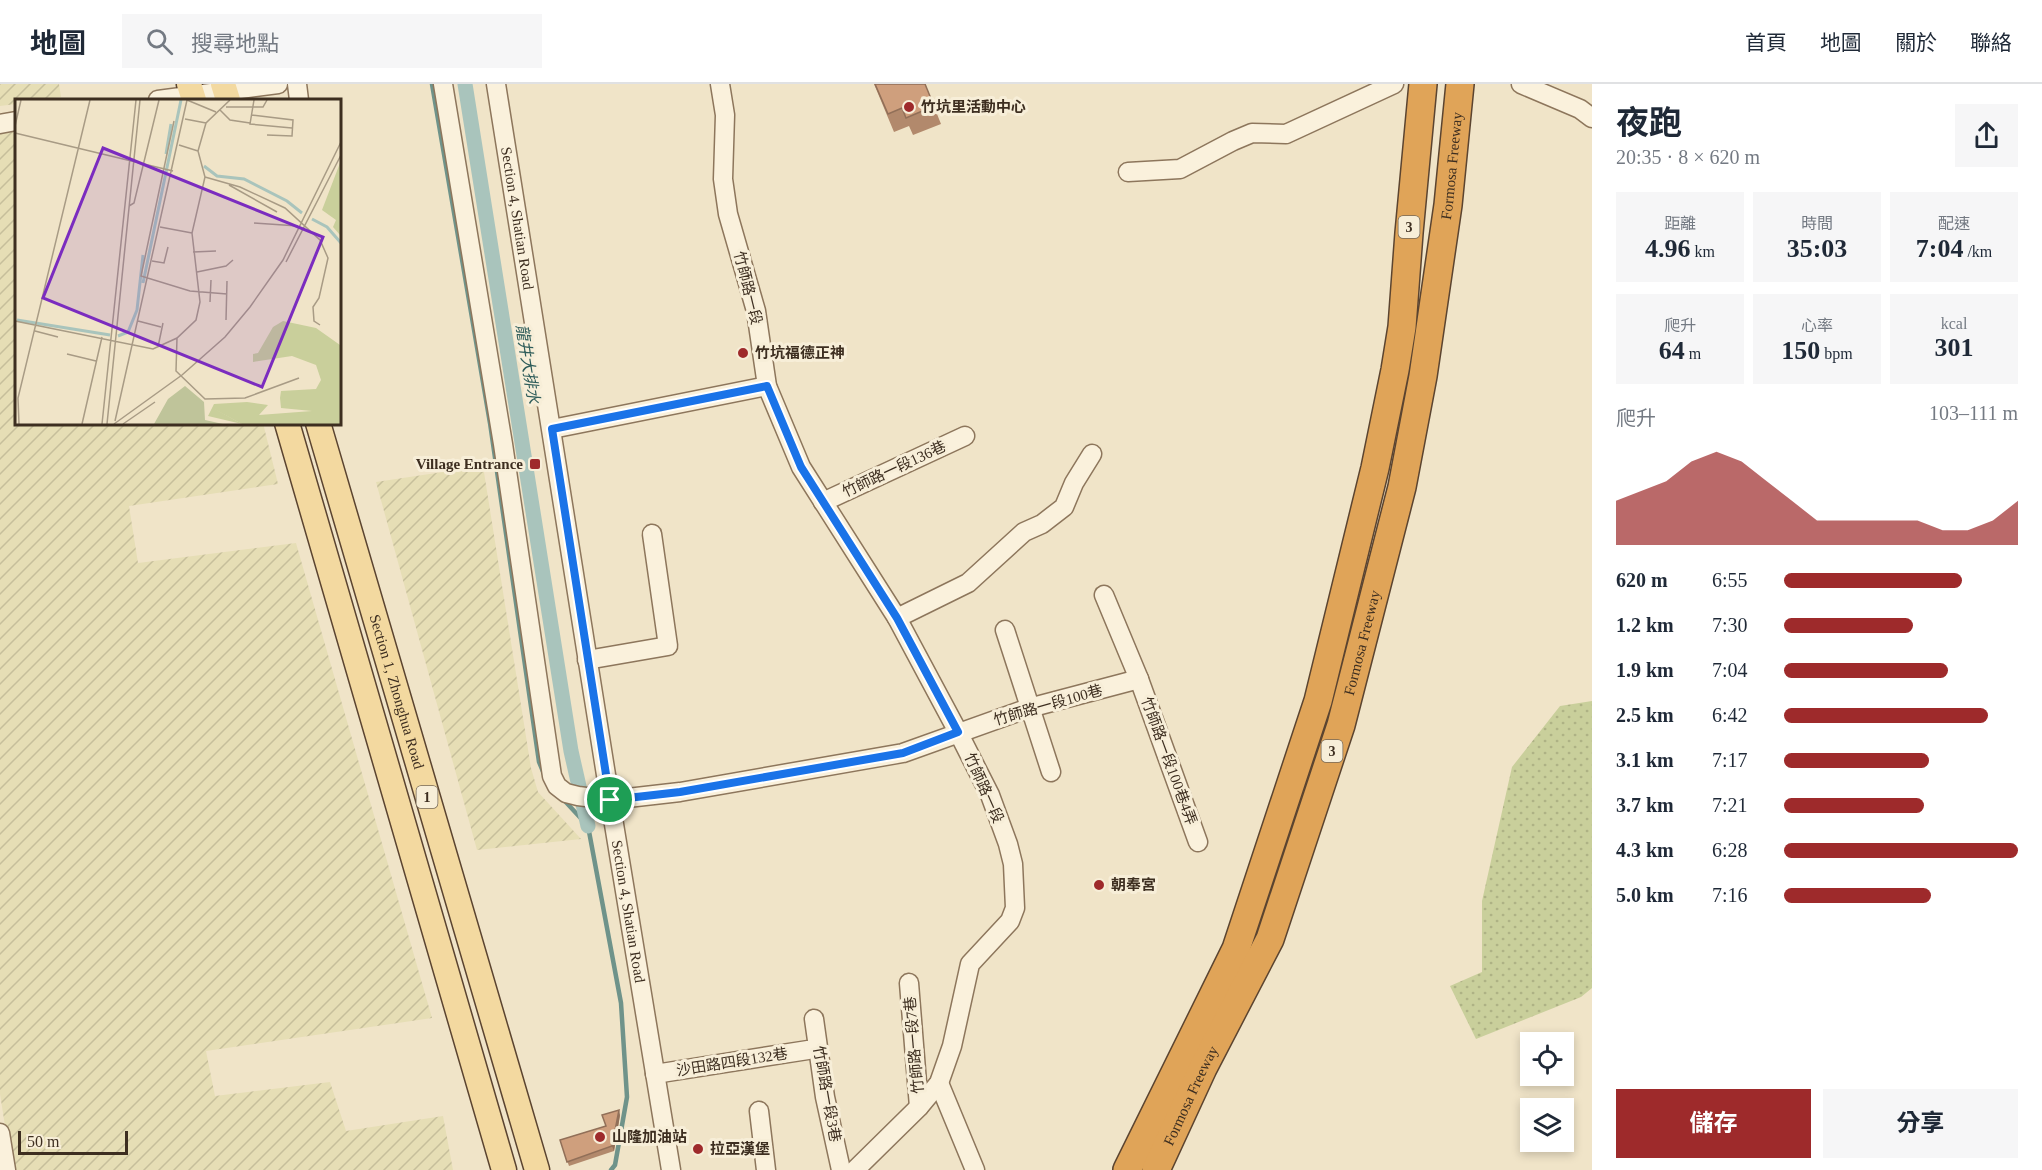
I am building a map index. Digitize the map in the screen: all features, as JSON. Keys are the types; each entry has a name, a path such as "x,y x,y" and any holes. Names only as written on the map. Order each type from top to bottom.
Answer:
{"highway":[{"name":"Formosa Freeway","path":"1127,1170 1236,949 1318,701 1375,468 1395,370 1402,327 1423,84"},
{"name":"Formosa Freeway","path":"1156,1170 1203,1068 1270,939 1341,725 1402,487 1424,376 1448,205 1460,84"}],"main road":[{"name":"Section 1, Zhonghua Road","path":"287,424 504,1170"},
{"name":"Section 1, Zhonghua Road","path":"318,424 537,1170"}],"street":[{"path":"163,99 192,93 226,92 278,84"},
{"path":"297,84 299,99"},
{"name":"竹師路一段100巷","path":"442,84 503,444 552,776 557,786 566,793 610,800 680,792 903,753 1029,708 1139,679"},
{"name":"Section 4, Shatian Road","path":"496,84 671,1170"},
{"name":"竹師路一段","path":"720,84 725,115 723,179 728,214 756,310 767,386 801,467 897,618 958,732 990,795 1013,864 1015,908 1010,921 970,964 952,1046 939,1083 919,1107 855,1170"},
{"path":"1128,172 1180,169 1252,133 1287,134 1394,84"},
{"path":"1521,84 1586,114"},
{"path":"0,124 15,121"},
{"path":"552,429 767,386"},
{"name":"竹師路一段136巷","path":"823,502 965,436"},
{"path":"897,618 968,583 1024,532 1042,524 1064,507 1074,483 1092,454"},
{"path":"587,660 668,646 652,534"},
{"name":"竹師路一段100巷4弄","path":"1104,596 1139,679 1198,842"},
{"path":"1005,630 1051,772"},
{"name":"竹師路一段7巷","path":"909,983 919,1107"},
{"name":"竹師路一段3巷","path":"814,1018 825,1097 841,1170"},
{"name":"沙田路四段132巷","path":"655,1074 808,1050"},
{"path":"939,1083 975,1170"},
{"path":"759,1111 766,1170"},
{"path":"0,1133 6,1170"}],"shaded area":[{"path":"0,84 59,84 61,97 15,99 15,104 0,106"},
{"path":"15,128 15,424 263,424 278,484 129,506 138,563 296,543 432,1018 206,1051 215,1096 330,1082 346,1131 443,1116 453,1170 12,1170 0,1094 0,130"},
{"path":"483,466 531,768 538,792 581,839 477,850 376,482"}],"green space":[{"path":"1592,701 1592,988 1581,997 1476,1039 1450,986 1482,972 1482,901 1512,767 1560,706"}],"building":[{"path":"875,84 925,84 934,106 906,118 902,108 888,114"},
{"name":"山隆加油站","path":"619,1110 612,1146 567,1162 560,1140 606,1126 602,1115"}],"waterway":[{"path":"432,84 490,423 539,762 544,774"},
{"name":"龍井大排水","path":"465,84 571,751 588,826"},
{"path":"563,799 588,826 621,1003 627,1097 615,1165 611,1170"}],"place":[{"name":"竹坑里活動中心","path":"909,107"},
{"name":"竹坑福德正神","path":"743,353"},
{"name":"Village Entrance","path":"535,464"},
{"name":"朝奉宮","path":"1099,885"},
{"name":"山隆加油站","path":"600,1137"},
{"name":"拉亞漢堡","path":"698,1149"}],"route":[{"path":"767,386 801,467 897,618 958,732 903,753 680,792 610,800 552,429 767,386"}]}
